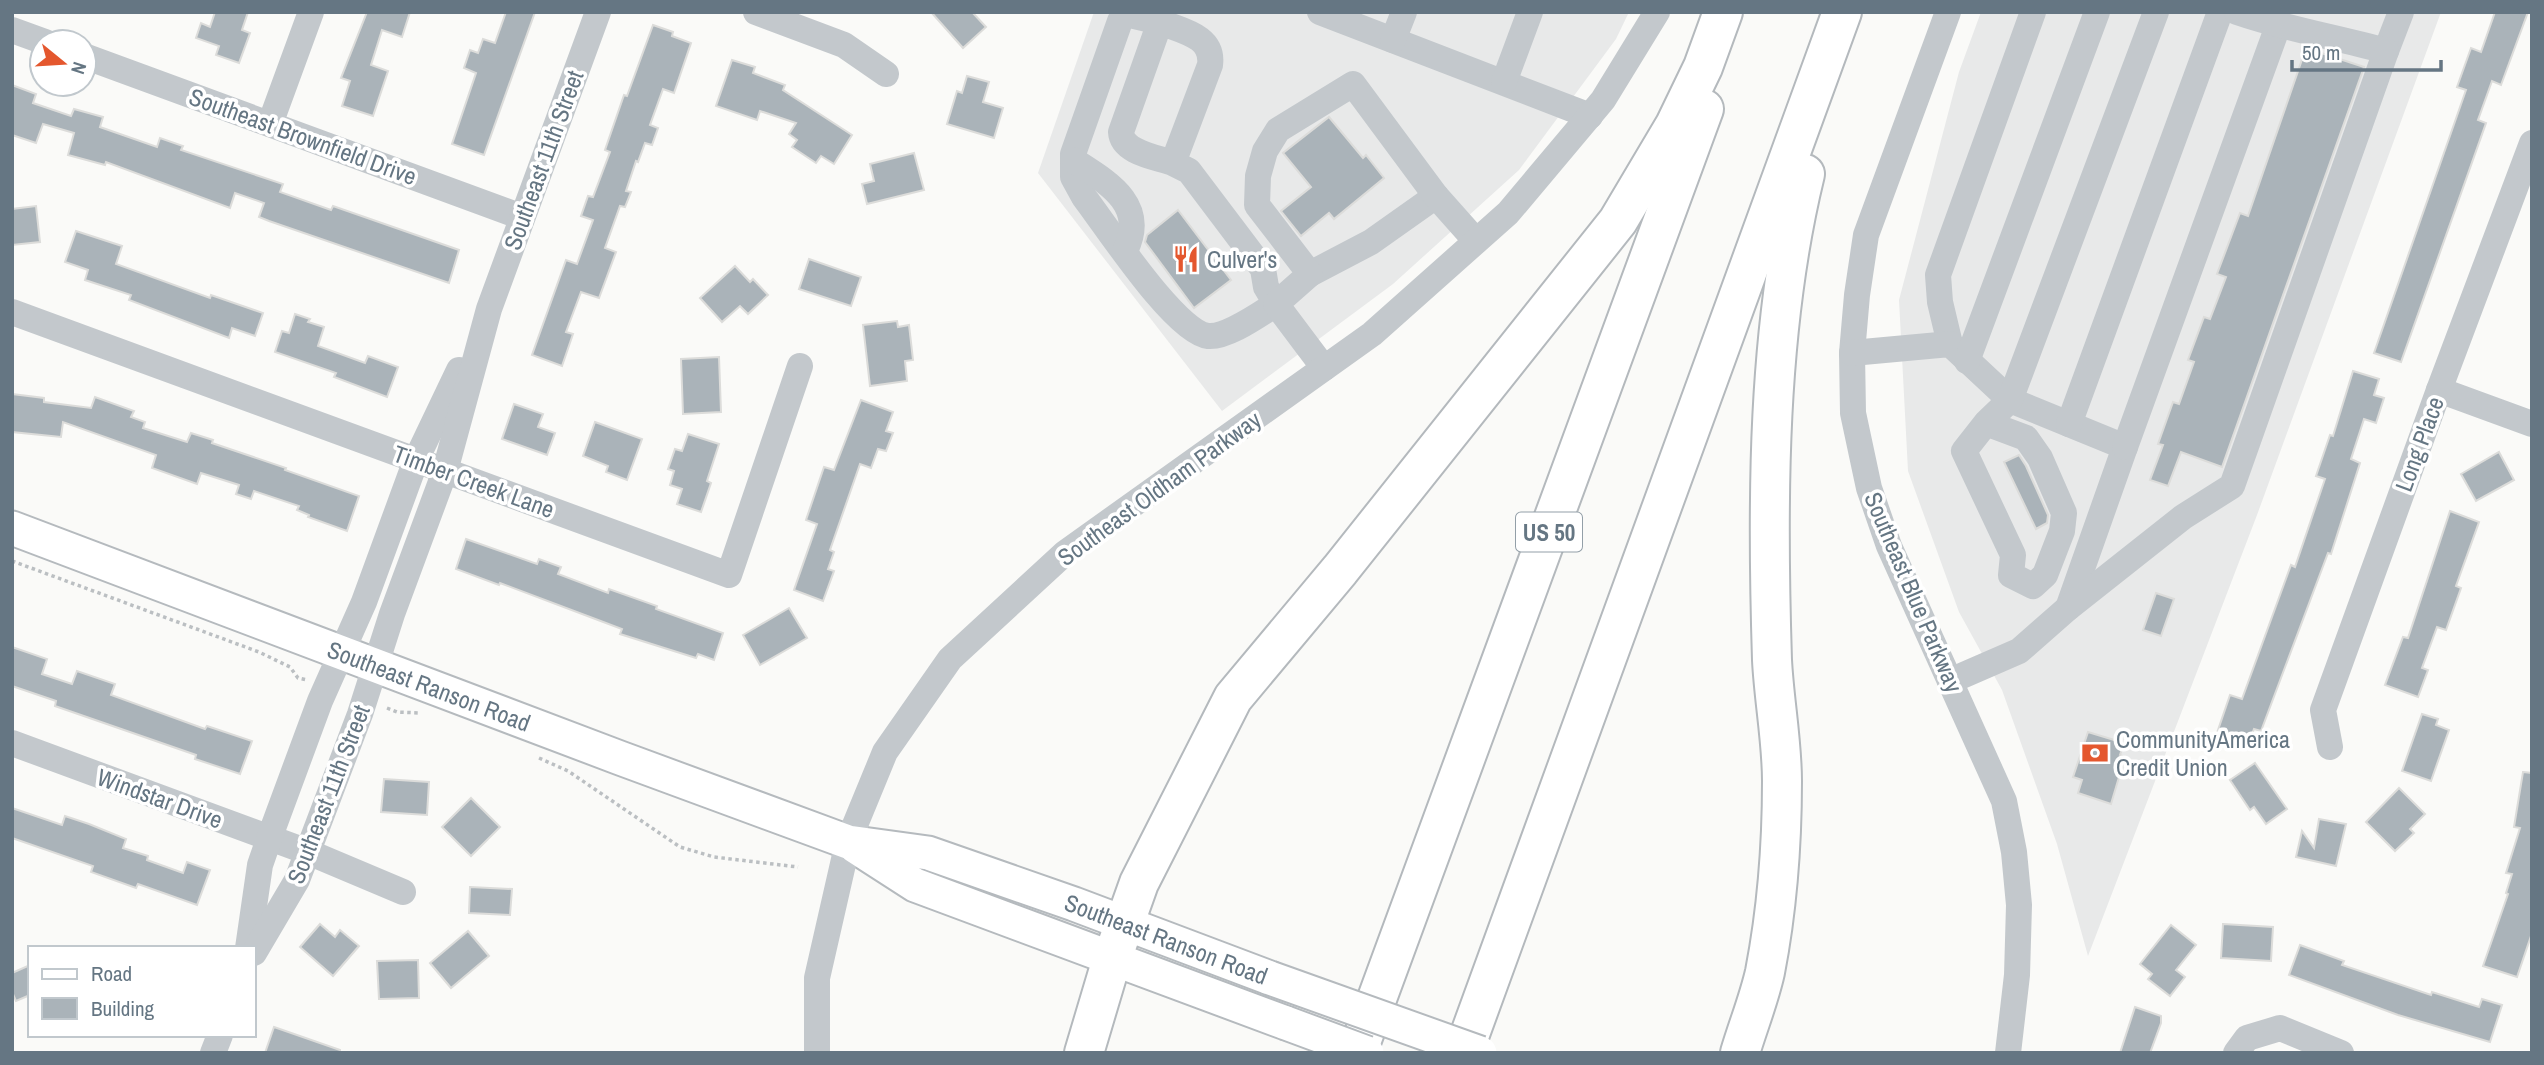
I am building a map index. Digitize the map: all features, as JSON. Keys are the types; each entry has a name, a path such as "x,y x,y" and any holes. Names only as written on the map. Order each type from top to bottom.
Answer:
{"highway":[{"path":"1084,1053 1112,959 1139,883 1233,698 1340,570 1618,221 1675,125 1703,66 1723,12"},
{"name":"US 50","path":"1357,1053 1740,12"},
{"path":"1464,1053 1840,16"},
{"path":"1740,1053 1764,973 1777,882 1782,780 1772,662 1770,527 1780,311 1794,219 1812,147 1843,51 1840,16"}],"main road":[{"name":"Southeast Ranson Road","path":"12,528 848,842 928,853 1480,1053"},
{"name":"Southeast Ranson Road","path":"848,842 915,885 1367,1053"}],"street":[{"path":"270,124 311,12"},
{"name":"Southeast 11th Street","path":"256,950 297,880 376,664 445,471 489,309 598,12"},
{"path":"755,12 844,44 886,74"},
{"path":"1321,12 1590,116"},
{"path":"1393,40 1404,12"},
{"path":"1504,82 1531,12"},
{"name":"Southeast Oldham Parkway","path":"817,1053 817,978 848,842 885,752 950,659 1065,553 1372,334 1508,213 1603,100 1657,12"},
{"name":"Southeast Blue Parkway","path":"1948,12 1866,235 1852,353 1853,413 1869,488 1889,546 2004,801 2014,852 2019,905 2017,975 2008,1053"},
{"path":"2033,12 1938,275 1940,302 1958,353 2010,400 2125,447"},
{"path":"1958,353 2097,12"},
{"path":"1986,423 2026,438 2040,458 2064,513 2062,531 2045,575 2033,586 2011,575 2013,555 1964,451 1986,423 2010,400 2156,12"},
{"path":"2069,424 2220,12"},
{"path":"2237,12 2278,26 2341,38 2386,51"},
{"path":"1950,681 2019,651 2068,608 2183,517 2232,486 2401,12"},
{"path":"1173,163 1210,65 1211,55 1208,46 1200,38 1160,22 1126,14 1120,21 1073,160 1073,177 1084,197 1174,315 1196,334 1211,337 1228,331 1276,304 1310,274 1371,242 1436,196"},
{"path":"1160,22 1121,132 1121,140 1127,147 1189,171 1263,268 1266,287 1276,304 1324,368"},
{"path":"2068,608 2278,26"},
{"name":"Southeast Brownfield Drive","path":"98,61 522,217"},
{"path":"1310,274 1257,205 1258,176 1265,151 1278,131 1353,84 1436,196 1476,241"},
{"name":"Long Place","path":"2330,747 2323,710 2532,143"},
{"name":"Southeast 11th Street","path":"248,946 260,865 320,701 364,601 416,460 489,309"},
{"name":"Timber Creek Lane","path":"12,312 729,575 800,366"},
{"path":"1852,353 1958,353"},
{"path":"2439,390 2532,424"},
{"name":"Windstar Drive","path":"12,743 307,852 403,892"},
{"path":"2236,1053 2247,1038 2280,1028 2341,1053"}],"path":[{"path":"12,561 259,652 290,667 299,678"},
{"path":"397,712 417,712 428,716"},
{"path":"534,755 568,771 680,847 714,857 798,867"}],"shaded area":[{"path":"1094,12 1629,12 1616,39 1519,170 1393,284 1222,411 1038,173"},
{"path":"1981,12 2441,12 2257,515 2088,956 2057,844 2002,690 1959,612 1908,471 1899,300 1959,72"}],"building":[{"path":"215,12 248,12 242,30 250,33 239,63 216,55 219,46 196,38 201,23 210,27"},
{"path":"367,12 410,12 402,37 382,30 371,65 388,71 373,116 342,106 350,81 341,78"},
{"path":"506,12 535,12 484,155 452,144 476,73 464,68 470,50 478,53 483,39 495,43"},
{"path":"931,12 972,12 986,27 963,48"},
{"path":"2495,12 2528,12 2501,85 2492,81 2478,120 2486,123 2401,362 2374,353 2466,90 2457,87 2471,48 2481,52"},
{"path":"653,25 673,32 672,36 691,43 674,93 663,89 650,125 658,128 652,145 645,143 638,162 636,161 626,191 631,192 625,207 620,206 605,248 616,252 599,298 581,292 566,332 573,334 562,366 532,355 566,260 577,264 593,220 581,216 588,196 593,197 610,152 605,150"},
{"path":"2306,48 2364,67 2222,467 2181,452 2168,486 2150,480 2163,445 2158,444 2173,402 2179,404 2194,362 2188,360 2204,317 2210,319 2226,277 2217,274 2240,213 2248,216"},
{"path":"732,60 755,67 753,73 785,85 783,90 852,135 834,164 821,156 816,163 792,147 797,140 789,134 796,123 760,111 757,120 716,106"},
{"path":"967,76 989,82 983,102 1003,108 994,138 947,124 957,91 962,93"},
{"path":"12,85 28,91 28,98 35,98 33,103 71,116 74,109 103,117 100,127 157,147 160,138 183,146 181,150 283,184 280,192 331,210 333,206 459,250 449,283 259,217 264,203 235,193 230,208 106,162 105,165 68,155 74,133 43,124 36,143 12,135"},
{"path":"1329,117 1363,158 1366,155 1384,178 1334,219 1329,213 1301,236 1281,211 1311,187 1283,153"},
{"path":"914,153 924,190 867,204 862,184 874,181 870,164"},
{"path":"36,206 40,242 12,245 12,209"},
{"name":"Culver's","path":"1178,210 1231,280 1194,308 1145,242 1147,235"},
{"path":"76,231 122,246 116,264 210,298 211,295 263,313 255,336 232,328 229,338 129,300 131,295 85,280 88,270 65,262"},
{"path":"809,259 861,277 851,306 799,289"},
{"path":"735,266 750,282 753,279 768,295 748,314 740,306 722,322 700,298"},
{"path":"295,314 324,327 318,346 365,363 368,356 398,367 387,397 334,377 336,373 275,352 282,331 289,333"},
{"path":"897,321 898,327 909,325 913,360 905,361 907,381 870,386 863,325"},
{"path":"719,357 721,412 683,414 681,359"},
{"path":"2353,371 2379,379 2374,395 2384,398 2376,423 2364,419 2351,459 2360,463 2331,554 2328,553 2261,731 2254,729 2248,745 2217,733 2230,695 2242,699 2291,565 2295,567 2325,479 2316,476 2330,435 2333,436"},
{"path":"12,394 44,398 44,402 91,408 95,397 134,411 131,417 145,422 143,428 187,442 191,433 359,496 347,531 308,517 309,515 297,510 299,506 254,491 251,499 236,494 239,485 201,473 197,484 152,468 156,455 63,422 61,437 12,432"},
{"path":"861,400 893,412 886,431 893,433 886,451 878,449 871,468 860,464 830,550 834,552 828,569 834,571 823,601 794,590 817,524 806,520 824,467 834,470"},
{"path":"514,404 543,414 538,427 555,433 547,455 502,439"},
{"path":"595,422 642,439 627,480 606,472 608,466 583,456"},
{"path":"688,434 719,444 707,481 711,483 701,512 677,504 682,489 670,485 674,471 668,469 675,449 682,451"},
{"path":"2499,452 2514,480 2476,501 2461,474"},
{"path":"2019,455 2048,515 2047,523 2036,529 2004,462"},
{"path":"2450,511 2479,522 2456,586 2461,588 2446,630 2437,627 2422,668 2428,670 2418,697 2385,685 2403,637 2408,638"},
{"path":"466,539 537,564 539,559 561,567 558,574 608,593 609,589 657,606 656,609 723,633 714,660 698,654 696,658 620,634 622,629 456,569"},
{"path":"2156,593 2174,599 2161,636 2143,630"},
{"path":"789,608 807,638 760,665 743,635"},
{"path":"12,647 47,659 42,674 72,684 77,671 115,684 111,695 205,729 207,726 252,741 240,774 195,759 196,755 55,706 56,701 12,686"},
{"path":"2422,714 2438,719 2436,725 2449,730 2431,781 2402,771"},
{"path":"2088,732 2124,743 2120,755 2125,757 2111,804 2078,793 2082,780 2073,777"},
{"path":"2255,763 2287,809 2266,824 2254,807 2250,810 2230,780"},
{"path":"2523,772 2532,773 2532,933 2517,977 2483,966 2508,894 2506,893 2512,874 2506,873 2520,828 2514,827"},
{"path":"384,779 429,782 427,815 381,812"},
{"path":"2399,788 2425,814 2410,829 2414,833 2395,851 2366,822"},
{"path":"471,798 500,827 471,856 442,827"},
{"path":"12,808 62,825 65,816 89,824 126,839 123,848 148,856 147,860 183,873 187,862 210,870 197,905 138,884 136,888 91,872 93,866 12,838"},
{"path":"2319,819 2346,824 2336,866 2296,857 2302,831 2314,848"},
{"path":"470,887 512,889 510,915 469,913"},
{"path":"320,924 335,937 340,930 359,946 333,976 300,947"},
{"path":"2223,924 2273,927 2271,961 2221,958"},
{"path":"2171,925 2196,945 2176,970 2185,977 2170,996 2148,979 2152,974 2140,964"},
{"path":"468,931 489,956 451,988 430,963"},
{"path":"2300,945 2344,961 2342,965 2431,995 2432,992 2479,1007 2482,999 2502,1005 2490,1042 2398,1015 2289,975"},
{"path":"418,960 419,998 379,999 377,961"},
{"path":"28,966 28,996 16,1001 12,992 12,973"},
{"path":"2135,1007 2161,1016 2161,1023 2150,1053 2120,1053"},
{"path":"274,1027 340,1050 340,1053 265,1053"}],"place":[{"name":"Culver's","path":"1186,259"},
{"name":"CommunityAmerica Credit Union","path":"2095,753"}]}
